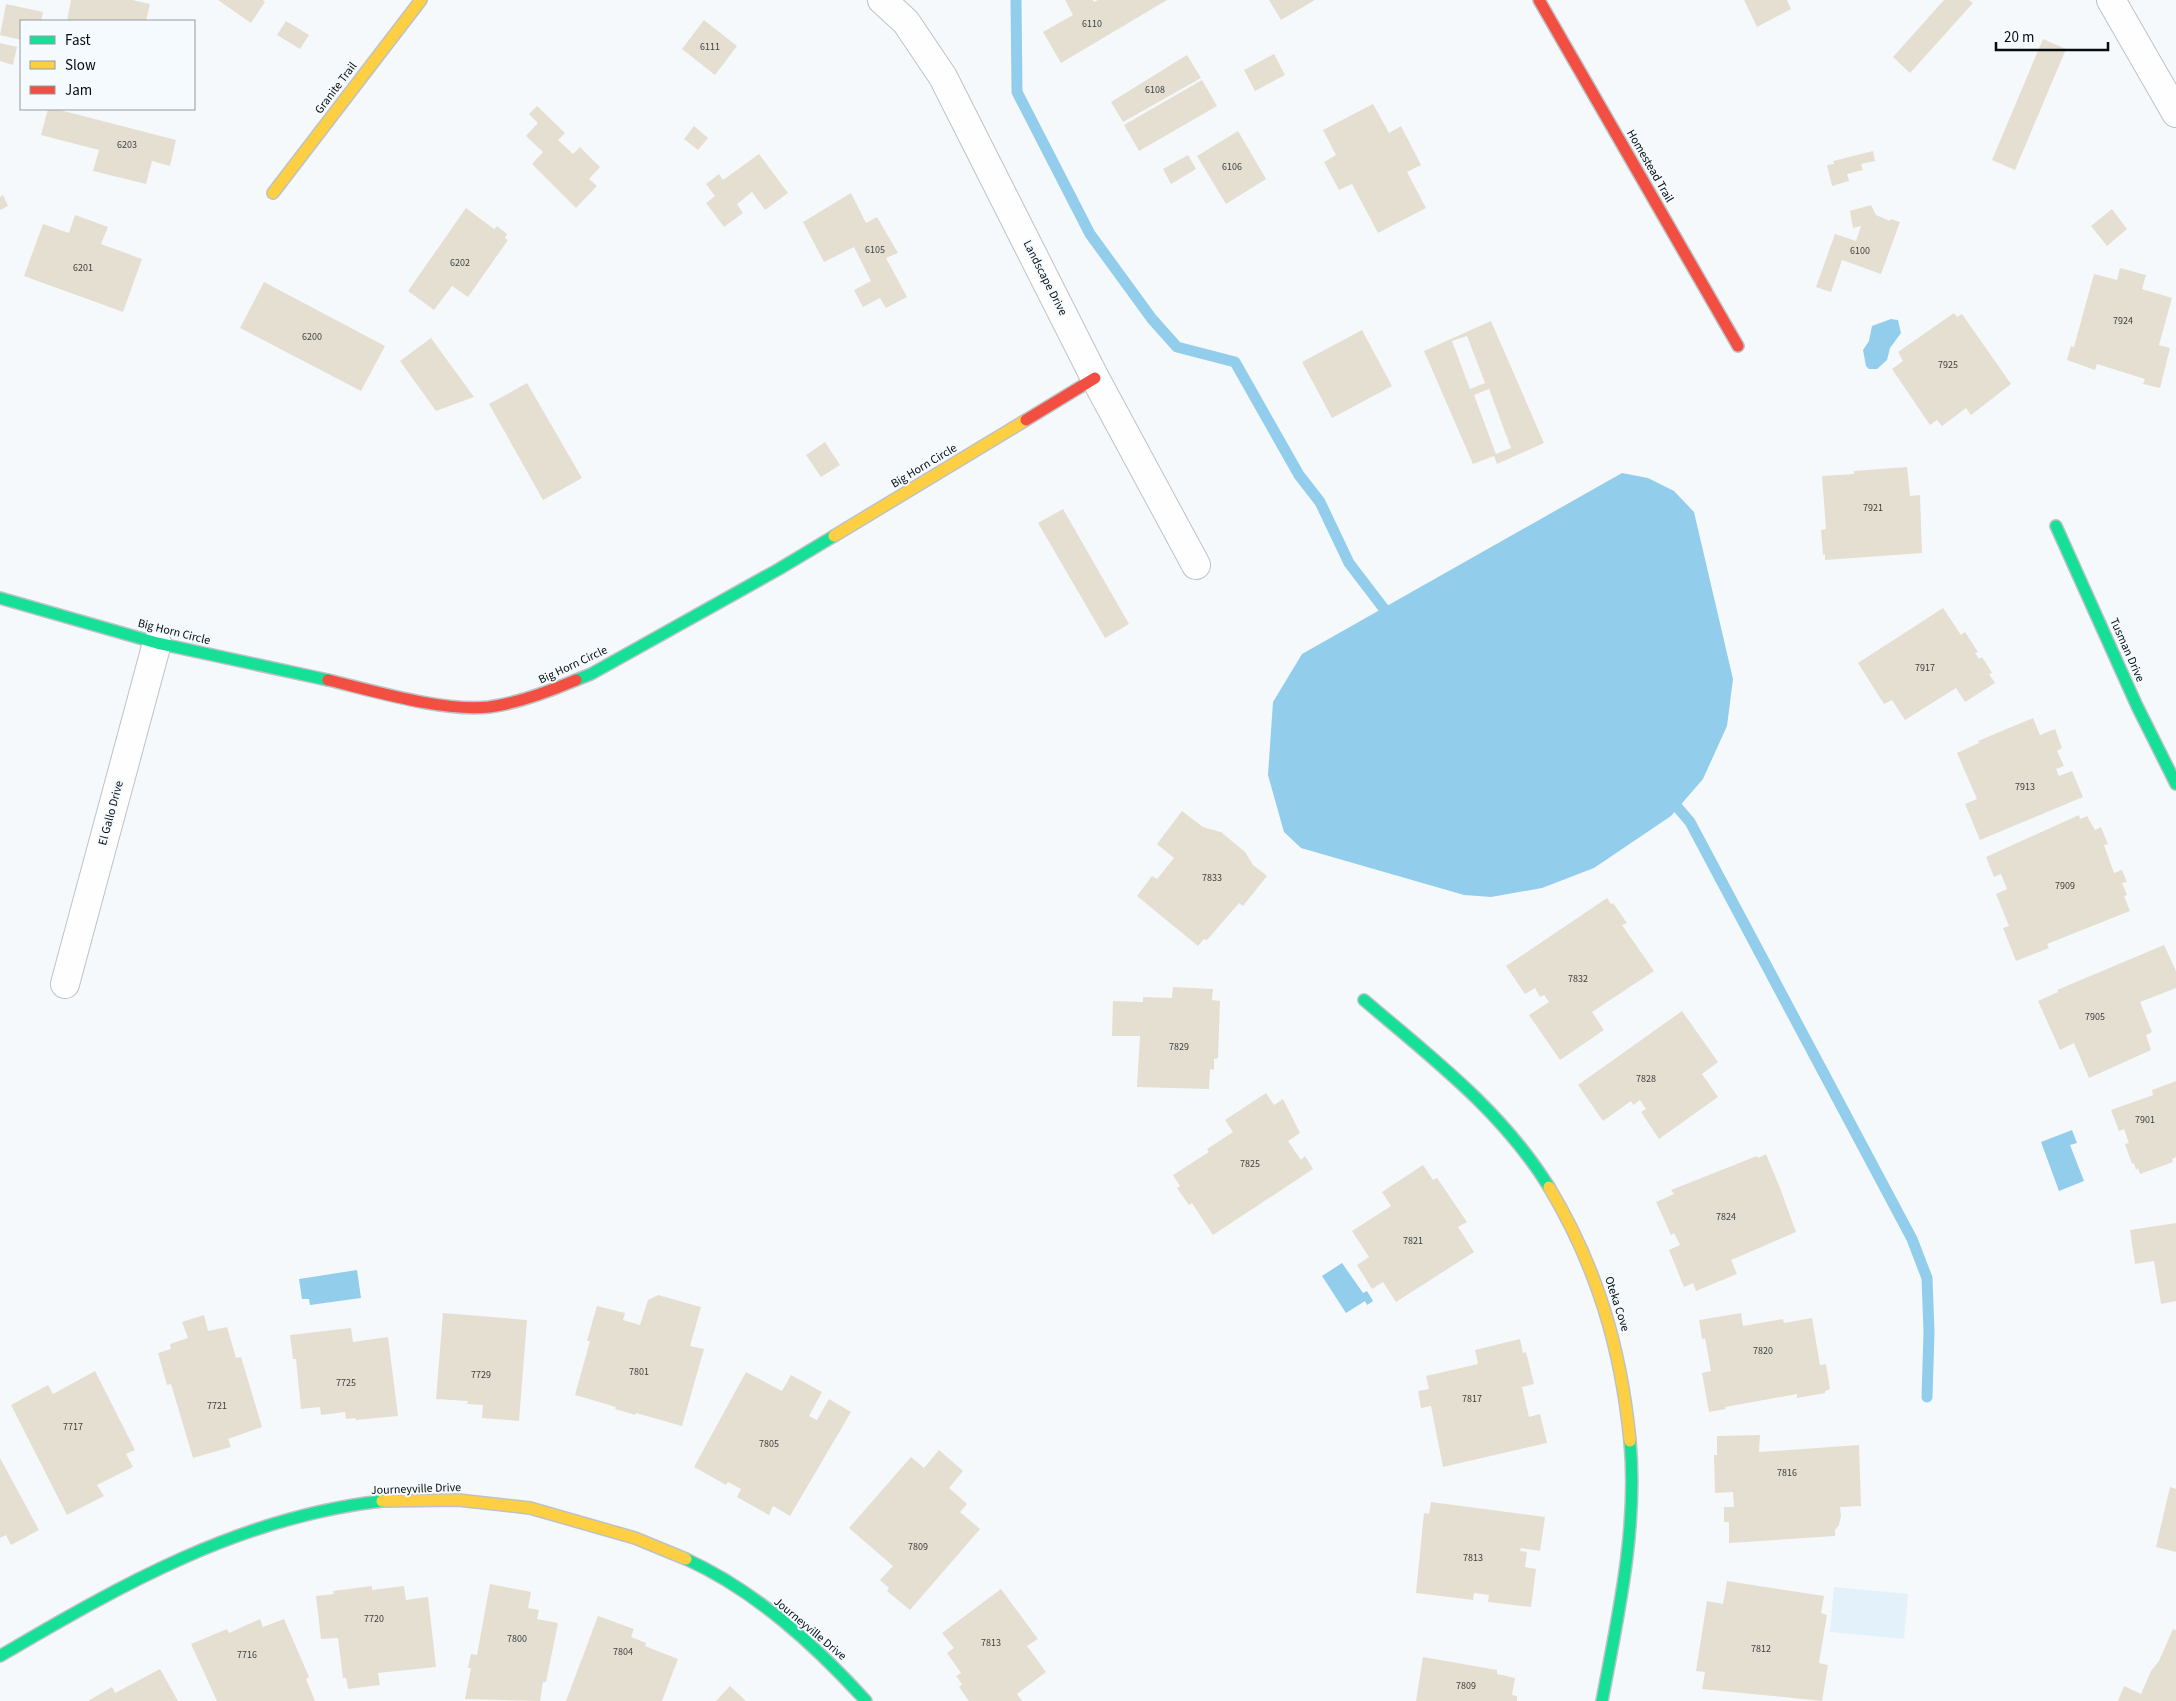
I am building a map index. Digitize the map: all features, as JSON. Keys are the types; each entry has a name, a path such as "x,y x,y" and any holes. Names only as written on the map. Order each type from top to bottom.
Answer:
{"street":[{"name":"Granite Trail","path":"273,193 421,0"},
{"name":"Landscape Drive","path":"882,0 906,22 943,77 1095,378 1196,564"},
{"name":"Homestead Trail","path":"1538,0 1738,346"},
{"path":"2110,0 2176,113"},
{"name":"Big Horn Circle","path":"0,598 157,643 440,705 488,707 539,696 591,674 779,570 1095,378"},
{"name":"Tusman Drive","path":"2056,526 2137,706 2176,784"},
{"name":"El Gallo Drive","path":"66,984 157,643"},
{"name":"Oteka Cove","path":"1364,1000 1470,1091 1511,1135 1544,1178 1571,1223 1611,1327 1624,1380 1631,1431 1631,1500 1626,1563 1602,1701"},
{"name":"Journeyville Drive","path":"0,1656 164,1566 229,1537 298,1518 352,1506 384,1502 452,1500 530,1508 614,1532 664,1549 708,1571 750,1597 794,1630 841,1672 866,1701"}],"shaded area":[{"path":"1834,1587 1908,1594 1904,1639 1830,1632"}],"water":[{"path":"1891,319 1898,320 1901,333 1890,348 1887,360 1877,369 1869,369 1866,366 1863,350 1869,341 1872,326"},
{"path":"1622,473 1648,478 1674,491 1694,512 1733,679 1727,726 1703,779 1671,816 1594,868 1542,888 1491,897 1464,895 1301,848 1284,832 1268,775 1273,702 1302,654"},
{"path":"2072,1130 2077,1143 2070,1145 2084,1181 2059,1191 2041,1142"},
{"path":"1342,1263 1363,1293 1367,1291 1373,1301 1367,1305 1365,1301 1346,1313 1322,1276"},
{"path":"357,1270 361,1298 310,1305 309,1299 302,1299 299,1279"}],"building":[{"path":"71,0 132,0 150,4 146,20 67,20"},
{"path":"218,0 263,0 265,2 251,23"},
{"path":"1065,0 1093,0 1094,2 1098,0 1167,0 1061,63 1043,32 1073,15"},
{"path":"1269,0 1315,0 1281,20"},
{"path":"1744,0 1787,0 1791,9 1757,27"},
{"path":"1944,0 1969,0 1973,3 1910,73 1893,57"},
{"path":"6,4 43,12 41,20 20,20 20,40 0,35"},
{"path":"704,20 737,46 715,75 682,49"},
{"path":"286,21 309,35 300,49 277,35"},
{"path":"2043,39 2066,49 2015,170 1992,160"},
{"path":"0,43 17,47 13,65 0,61"},
{"path":"1274,54 1285,75 1255,91 1244,70"},
{"path":"1187,55 1201,78 1123,122 1111,102"},
{"path":"1202,80 1217,106 1139,151 1124,125"},
{"path":"1373,104 1389,133 1401,126 1421,165 1407,172 1426,208 1378,233 1352,184 1339,190 1324,162 1336,155 1323,130"},
{"path":"537,106 565,133 558,140 573,154 580,147 600,167 589,179 597,186 576,208 532,164 543,152 526,136 538,123 529,114"},
{"path":"48,110 60,110 176,140 170,166 152,161 146,184 93,171 99,150 41,135"},
{"path":"694,126 708,138 698,150 684,139"},
{"path":"1238,131 1266,179 1226,204 1197,156"},
{"path":"1873,151 1875,161 1861,164 1863,170 1847,174 1849,181 1832,186 1827,165 1834,164 1833,161"},
{"path":"759,154 788,193 765,210 752,192 737,204 743,213 724,227 706,203 715,196 706,184 719,174 723,180"},
{"path":"1188,155 1196,169 1171,184 1163,169"},
{"path":"851,193 866,223 877,217 898,253 886,258 907,297 886,308 880,298 863,307 854,290 871,281 854,247 824,262 803,222"},
{"path":"3,195 8,206 0,210 0,197"},
{"path":"1871,205 1876,215 1890,221 1891,219 1900,222 1881,274 1842,260 1831,292 1816,287 1835,234 1856,241 1861,226 1853,228 1850,211"},
{"path":"466,208 494,229 497,226 507,234 505,238 508,240 468,297 452,286 434,310 408,291"},
{"path":"2112,209 2127,229 2107,246 2091,226"},
{"path":"75,215 108,227 101,244 142,259 123,312 24,276 43,224 69,233"},
{"path":"2120,268 2146,275 2142,289 2172,298 2159,345 2170,348 2160,388 2143,384 2145,379 2097,364 2095,370 2067,360 2071,346 2074,347 2094,274 2117,280"},
{"path":"264,282 385,346 361,391 240,328"},
{"path":"1954,313 1957,317 1962,314 2011,384 1971,415 1966,408 1942,426 1937,420 1930,425 1892,369 1903,361 1898,352"},
{"path":"1491,321 1544,443 1497,464 1494,456 1473,464 1424,351","holes":["1467,336 1485,383 1470,389 1452,341","1489,389 1511,448 1496,454 1474,395"]},
{"path":"1362,330 1392,386 1332,418 1302,362"},
{"path":"431,338 474,397 436,411 400,361"},
{"path":"527,383 582,478 543,500 489,404"},
{"path":"825,442 840,465 821,477 806,455"},
{"path":"1907,467 1910,496 1920,495 1922,553 1825,560 1821,530 1826,529 1822,476 1854,474 1854,471"},
{"path":"1063,509 1129,624 1105,638 1038,523"},
{"path":"1943,608 1961,635 1965,632 1978,652 1975,653 1979,659 1982,657 1992,673 1989,674 1995,683 1965,702 1956,688 1905,720 1892,700 1884,704 1858,663"},
{"path":"2033,718 2040,735 2055,729 2062,748 2057,751 2064,766 2056,769 2059,776 2072,771 2083,797 1980,840 1965,804 1977,799 1957,753 1979,743 1978,741"},
{"path":"1182,811 1203,827 1221,832 1245,852 1253,865 1267,876 1243,906 1239,903 1207,940 1204,939 1198,946 1137,896 1152,876 1157,879 1174,858 1157,844"},
{"path":"2079,815 2080,819 2087,816 2095,830 2101,827 2108,844 2104,845 2114,873 2122,870 2127,882 2122,883 2127,895 2124,896 2130,911 2047,944 2049,948 2016,961 2003,928 2009,926 1996,894 2007,889 2001,874 1994,877 1986,857"},
{"path":"1607,898 1611,904 1613,903 1627,923 1622,925 1654,971 1592,1012 1604,1030 1560,1060 1529,1015 1549,1002 1544,995 1540,997 1535,988 1525,994 1506,966"},
{"path":"2164,945 2176,971 2176,988 2140,1002 2152,1032 2146,1035 2151,1050 2089,1078 2074,1043 2060,1050 2038,1001 2058,992 2057,990"},
{"path":"1173,987 1213,989 1212,1000 1220,1001 1218,1058 1214,1059 1214,1070 1210,1069 1209,1089 1137,1087 1140,1036 1112,1036 1113,1001 1143,1002 1143,997 1172,998"},
{"path":"1682,1011 1718,1062 1702,1074 1718,1097 1659,1139 1641,1112 1646,1109 1640,1100 1633,1105 1631,1101 1603,1121 1578,1085"},
{"path":"2176,1081 2176,1157 2172,1159 2173,1162 2140,1174 2138,1168 2136,1170 2134,1163 2132,1164 2125,1144 2129,1143 2124,1129 2119,1131 2111,1110 2153,1095 2152,1090"},
{"path":"1266,1093 1274,1105 1283,1099 1300,1133 1288,1141 1301,1160 1305,1156 1313,1169 1213,1235 1192,1203 1189,1205 1177,1188 1180,1186 1173,1175 1209,1152 1207,1149 1233,1132 1225,1120"},
{"path":"1766,1154 1796,1232 1731,1260 1737,1274 1696,1291 1693,1283 1684,1287 1669,1250 1680,1245 1674,1233 1671,1235 1656,1202 1674,1194 1671,1190"},
{"path":"1423,1165 1433,1180 1437,1178 1467,1222 1458,1227 1474,1252 1396,1302 1383,1282 1372,1289 1357,1265 1369,1257 1352,1231 1391,1206 1382,1192"},
{"path":"2176,1223 2176,1301 2161,1304 2154,1261 2135,1264 2130,1230"},
{"path":"658,1295 701,1307 690,1346 704,1349 682,1426 636,1413 635,1415 615,1409 616,1407 575,1395 590,1341 587,1341 597,1306 625,1313 623,1320 640,1325 648,1300"},
{"path":"443,1313 527,1320 519,1421 482,1418 483,1405 467,1404 468,1401 436,1399"},
{"path":"1741,1313 1743,1326 1783,1319 1784,1323 1812,1318 1820,1365 1826,1364 1830,1389 1825,1391 1825,1393 1797,1398 1797,1394 1725,1407 1726,1409 1709,1412 1702,1373 1711,1371 1705,1338 1702,1339 1699,1320"},
{"path":"204,1315 208,1331 227,1327 236,1358 241,1357 262,1427 228,1439 231,1447 193,1458 171,1384 167,1385 158,1353 171,1349 170,1344 188,1338 182,1322"},
{"path":"351,1328 353,1342 388,1337 398,1416 356,1420 355,1418 346,1419 345,1412 321,1415 320,1407 301,1409 296,1359 293,1359 290,1335"},
{"path":"1520,1339 1523,1353 1526,1352 1534,1384 1522,1387 1529,1417 1540,1414 1547,1443 1443,1467 1431,1406 1421,1408 1418,1391 1429,1389 1426,1376 1478,1364 1475,1350"},
{"path":"95,1371 135,1450 126,1454 133,1467 97,1485 104,1496 67,1515 11,1405 48,1385 53,1394"},
{"path":"746,1372 782,1391 791,1375 822,1392 809,1416 817,1420 829,1399 851,1412 790,1516 773,1506 769,1515 737,1497 741,1489 728,1482 726,1485 694,1467"},
{"path":"1760,1435 1759,1452 1859,1445 1861,1506 1840,1507 1841,1516 1839,1525 1835,1530 1835,1536 1729,1543 1729,1522 1724,1522 1724,1507 1734,1507 1733,1492 1715,1493 1714,1455 1717,1455 1717,1436"},
{"path":"939,1450 963,1471 949,1488 967,1504 960,1512 980,1529 910,1610 887,1591 889,1588 880,1580 893,1566 849,1528 911,1457 924,1468"},
{"path":"0,1458 39,1530 11,1545 6,1535 0,1538"},
{"path":"2170,1487 2176,1489 2176,1552 2156,1547"},
{"path":"1431,1502 1545,1517 1540,1551 1521,1548 1520,1551 1527,1552 1525,1567 1536,1569 1531,1607 1488,1602 1489,1595 1474,1593 1473,1600 1416,1593 1424,1513 1429,1514"},
{"path":"1727,1581 1824,1596 1821,1613 1827,1615 1819,1663 1828,1665 1822,1701 1702,1689 1705,1672 1696,1671 1707,1601 1723,1604"},
{"path":"490,1584 531,1592 528,1608 539,1610 537,1619 558,1623 546,1682 543,1682 540,1701 465,1699 471,1668 468,1668 471,1654 477,1655"},
{"path":"372,1586 372,1590 404,1586 406,1600 428,1597 436,1667 378,1673 380,1685 348,1689 346,1678 343,1678 338,1638 321,1639 316,1596 334,1594 333,1591"},
{"path":"1001,1589 1038,1639 1027,1646 1046,1672 1017,1694 1022,1701 969,1701 959,1687 962,1684 956,1676 961,1673 947,1653 954,1648 942,1633"},
{"path":"598,1616 634,1629 631,1637 646,1643 645,1646 678,1659 662,1701 566,1701"},
{"path":"260,1619 263,1627 284,1619 309,1677 306,1679 315,1701 217,1701 191,1644 227,1629 229,1633"},
{"path":"2173,1629 2176,1630 2176,1701 2118,1701 2124,1686 2141,1694 2151,1671 2159,1661"},
{"path":"1423,1657 1497,1670 1497,1674 1515,1678 1512,1695 1517,1696 1517,1701 1416,1701"},
{"path":"160,1669 178,1701 88,1701 112,1687 115,1693"},
{"path":"730,1686 746,1701 716,1701"}],"waterway":[{"path":"1016,0 1017,92 1090,234 1152,319 1177,347 1235,362 1299,475 1320,502 1349,563 1391,618"},
{"path":"1667,800 1678,808 1690,822 1912,1239 1927,1278 1929,1332 1927,1397"}],"traffic: fast":[{"path":"2056,526 2137,706 2176,784"},
{"path":"576,680 591,674 779,569 834,536"},
{"path":"0,598 157,643 328,680"},
{"path":"1364,1000 1440,1064 1487,1109 1530,1159 1549,1187"},
{"path":"1602,1701 1620,1604 1629,1539 1632,1474 1630,1441"},
{"path":"0,1656 137,1580 231,1538 279,1522 330,1509 382,1501"},
{"path":"686,1559 736,1587 783,1621 826,1660 866,1701"}],"traffic: slow":[{"path":"273,193 421,0"},
{"path":"834,536 1026,420"},
{"path":"1549,1187 1581,1247 1604,1309 1620,1373 1630,1441"},
{"path":"382,1501 458,1500 530,1508 635,1538 686,1559"}],"traffic: jam":[{"path":"1539,0 1738,346"},
{"path":"1026,420 1095,378"},
{"path":"328,680 408,700 471,708 511,703 544,693 576,680"}]}
